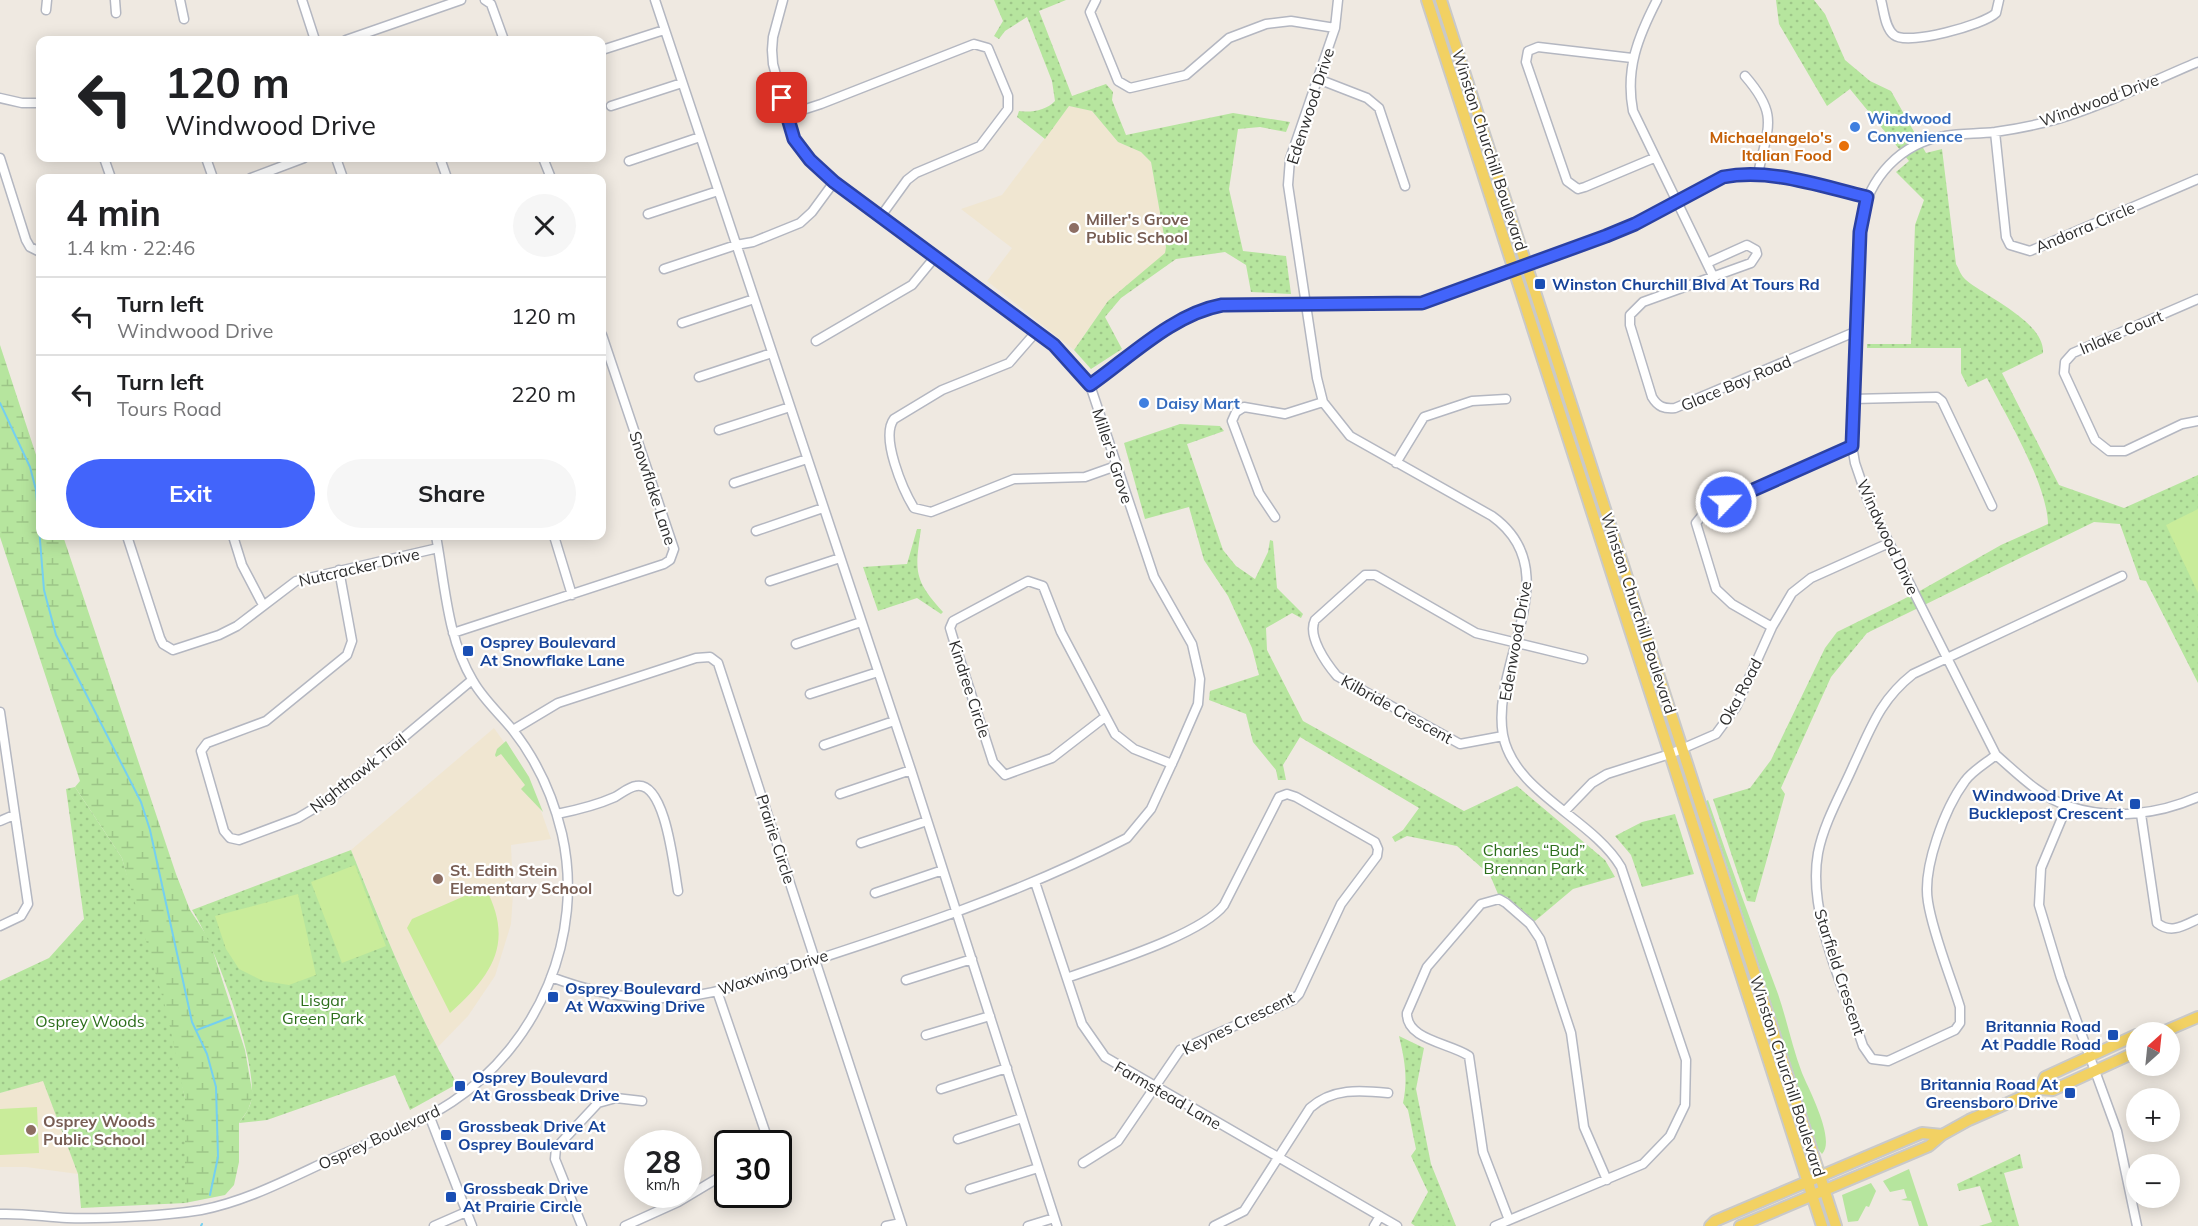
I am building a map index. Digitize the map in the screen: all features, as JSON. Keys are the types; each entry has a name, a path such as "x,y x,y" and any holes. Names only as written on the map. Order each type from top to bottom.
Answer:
{"main road":[{"name":"Winston Churchill Boulevard","path":"1427,0 1822,1226"},
{"name":"Winston Churchill Boulevard","path":"1441,0 1836,1226"},
{"path":"2180,1025 2198,1017"},
{"path":"2040,1089 2045,1077 2126,1040"},
{"path":"1740,1226 1929,1146 1942,1135 2040,1089 2053,1090 2126,1057"},
{"path":"1710,1226 1715,1221 1922,1133 1942,1135"}],"street":[{"path":"115,0 116,13"},
{"path":"180,0 184,19"},
{"path":"302,0 314,36"},
{"path":"358,36 461,0"},
{"path":"484,0 491,4 503,36"},
{"path":"655,0 911,770 1056,1222 1028,1226"},
{"name":"Miller's Grove","path":"783,0 772,37 773,64 794,139 810,160 834,182 1036,332 1065,356 1090,385 1154,577 1192,644 1198,661 1200,680 1198,704 1151,809 1127,838 1035,882 956,911"},
{"path":"1096,0 1090,12 1118,81 1130,88 1186,75 1229,38 1266,24 1290,21 1335,28"},
{"name":"Edenwood Drive","path":"1338,0 1335,28 1290,159 1288,185 1305,303 1323,402 1350,435 1492,516 1508,527 1516,538 1527,569 1527,590 1505,697 1503,736"},
{"path":"1657,0 1640,32 1632,58 1629,80 1633,111 1714,278"},
{"path":"1881,0 1891,33 1905,40 1984,21 1996,13 1999,0"},
{"path":"606,49 664,30"},
{"path":"787,115 974,44 988,48 1008,96 1009,104 1003,117 980,146 972,152 916,173 907,180 881,216"},
{"path":"1632,58 1538,47 1528,51 1526,56 1567,181 1571,186 1578,189 1586,187 1654,158"},
{"name":"Windwood Drive","path":"2198,62 2060,118 1995,132 1944,136 1916,145 1890,162 1867,197 1861,221 1852,399 1852,446 1860,483 1996,755 2029,783 2067,806 2104,813 2141,814 2182,804 2198,796"},
{"path":"1745,76 1762,96 1769,112 1758,174"},
{"path":"1318,79 1367,98 1380,108 1405,186"},
{"path":"611,106 682,83"},
{"path":"0,98 22,104 36,103"},
{"name":"Andorra Circle","path":"1995,132 2006,237 2010,245 2023,251 2030,251 2198,179"},
{"path":"629,161 700,137"},
{"path":"0,158 26,240 30,247 36,250"},
{"path":"262,174 293,162"},
{"path":"1090,385 1163,332 1209,308 1305,303 1381,305 1422,303 1514,271 1635,224 1723,177 1758,174 1867,197"},
{"path":"664,269 736,245 753,242 800,222 812,212 834,182"},
{"path":"648,214 718,191"},
{"name":"Glace Bay Road","path":"1707,263 1747,245 1756,250 1757,254 1751,263 1642,302 1630,315 1633,336 1657,405 1667,409 1675,408 1857,332"},
{"path":"816,341 912,285 935,257"},
{"path":"682,323 754,299"},
{"name":"Inlake Court","path":"2198,299 2073,353 2065,362 2064,374 2095,440 2109,452 2124,451 2182,424 2198,421"},
{"path":"1036,332 1009,363 942,390 894,419 890,425 888,440 914,508 931,512 1014,479 1085,477 1116,466"},
{"name":"Snowflake Lane","path":"453,633 572,595 670,560 674,549 606,347"},
{"path":"699,377 772,353"},
{"path":"1852,399 1937,397 1942,401 1992,506"},
{"path":"1396,463 1424,417 1472,401 1506,399"},
{"path":"1275,517 1259,493 1232,421 1236,412 1244,407 1285,414 1323,402"},
{"path":"718,430 790,407"},
{"path":"1772,627 1732,604 1716,589 1696,523 1705,512 1852,446"},
{"path":"734,483 807,459"},
{"path":"756,531 824,508"},
{"name":"Nutcracker Drive","path":"128,540 160,638 168,648 179,648 229,631 296,580 438,548"},
{"path":"234,540 242,565 263,605"},
{"name":"Osprey Boulevard","path":"0,1214 75,1218 192,1211 225,1204 429,1115 464,1094 505,1055 534,1015 551,977 562,940 567,899 565,854 557,814 538,768 513,730 472,680 453,633 437,540"},
{"path":"555,540 572,595"},
{"name":"Oka Road","path":"1565,811 1592,783 1607,774 1670,754 1716,734 1727,719 1772,627 1792,593 1811,579 1889,543"},
{"path":"770,581 840,558"},
{"name":"Nighthawk Trail","path":"339,570 352,641 348,655 266,721 207,743 201,751 224,831 230,838 239,840 310,812 338,792 472,680"},
{"name":"Kilbride Crescent","path":"1503,736 1460,744 1337,676 1329,666 1312,627 1323,610 1365,575 1375,575 1476,633 1517,641"},
{"name":"Starfield Crescent","path":"1996,755 1966,779 1936,842 1928,875 1928,902 1960,1007 1960,1023 1955,1030 1888,1061 1872,1059 1863,1046 1822,923 1816,887 1818,850 1833,811 1884,702 1895,688 1913,674 2122,576"},
{"name":"Kindree Circle","path":"1105,717 1052,758 1005,775 993,762 950,628 953,621 1028,581 1043,586 1061,632 1105,717 1123,743 1172,764"},
{"path":"796,644 861,622"},
{"path":"1517,641 1583,659"},
{"name":"Prairie Circle","path":"513,730 558,703 696,658 714,658 816,959 902,1224"},
{"path":"810,694 878,672"},
{"path":"0,712 28,904 21,916 0,926"},
{"path":"824,745 894,721"},
{"path":"1495,1226 1643,1164 1670,1136 1685,1105 1686,1060 1621,867 1604,842 1523,775 1503,736"},
{"path":"840,794 911,770"},
{"path":"557,814 600,802 634,786 648,788 655,794 664,819 678,891"},
{"name":"Keynes Crescent","path":"1067,978 1127,957 1213,919 1224,905 1278,796 1287,794 1296,797 1375,842 1378,849 1377,856 1341,904 1299,994 1293,1000 1180,1050 1155,1088"},
{"path":"2067,806 2041,868 2039,905 2061,978 2118,1131 2137,1226"},
{"path":"0,820 14,814"},
{"path":"2141,814 2157,923 2169,929 2176,929 2198,919"},
{"path":"861,843 927,820"},
{"path":"875,893 943,870"},
{"name":"Farmstead Lane","path":"1035,882 1082,1024 1098,1049 1117,1066 1398,1226"},
{"path":"1509,1220 1483,1152 1469,1056 1458,1049 1417,1033 1410,1028 1407,1021 1407,1013 1427,967 1481,904 1490,900 1499,899 1506,903 1530,924 1540,939 1571,1033 1584,1127 1607,1180"},
{"name":"Waxwing Drive","path":"551,977 597,993 643,999 684,998 717,991 956,911"},
{"path":"906,980 972,959"},
{"path":"717,991 765,1130"},
{"path":"926,1035 990,1016"},
{"path":"941,1089 1007,1068"},
{"path":"1083,1163 1118,1141 1155,1088"},
{"path":"1214,1226 1244,1211 1310,1108 1319,1100 1330,1095 1356,1090 1388,1093"},
{"path":"582,1226 555,1159 556,1148 598,1103 616,1098 642,1101"},
{"path":"429,1115 472,1226"},
{"path":"957,1139 1022,1118"},
{"path":"970,1189 1038,1168"},
{"path":"625,1226 678,1202 714,1180"},
{"path":"434,1226 466,1212"},
{"path":"1374,1226 1380,1216"},
{"path":"886,1226 902,1224"}],"shaded area":[{"name":"Miller's Grove Public School","path":"1069,106 1092,111 1118,142 1141,152 1151,162 1166,247 1165,254 1108,301 1074,350 987,281 1012,248 961,209 1002,195"},
{"name":"St. Edith Stein Elementary School","path":"494,728 529,777 551,839 511,845 513,894 511,924 495,976 468,1016 437,1048 393,952 351,850"},
{"name":"Osprey Woods Public School","path":"43,1080 78,1174 26,1167 0,1167 0,1093"}],"green space":[{"path":"994,0 1066,0 1039,11 1072,96 1106,84 1113,92 1112,100 1126,135 1233,113 1290,122 1286,132 1260,127 1238,129 1229,189 1243,251 1286,256 1291,294 1251,292 1246,265 1225,252 1176,259 1121,298 1105,317 1122,349 1091,369 1074,350 1108,301 1165,253 1166,247 1151,162 1141,152 1118,142 1092,111 1069,106 1045,139 1017,117 1019,111 1038,110 1048,107 1055,101 1052,81 1027,17 1005,31 999,39 994,36 1003,21"},
{"path":"1776,0 1814,0 1825,14 1845,60 1870,81 1891,91 1926,153 1942,149 1956,264 1960,272 1975,287 2025,321 2035,331 2041,342 2043,353 2002,373 2059,485 2124,508 2198,475 2198,683 2146,581 2140,580 2120,524 2094,522 1867,633 1831,677 1781,788 1785,794 1755,902 1747,901 1713,799 1750,788 1771,760 1825,648 1837,632 1918,592 2001,545 2048,524 2041,489 2024,450 1987,378 1968,387 1961,373 1961,348 1867,348 1867,344 1911,344 1915,225 1924,200 1896,172 1909,161 1850,89 1827,106 1779,24"},
{"path":"0,345 36,455 36,540 64,540 176,874 190,910 209,939 245,1050 253,1096 248,1110 239,1123 239,1162 234,1185 225,1195 185,1203 185,1098 122,858 75,787 80,781 0,537"},
{"name":"Charles “Bud” Brennan Park","path":"1180,424 1220,426 1224,431 1187,444 1223,550 1236,566 1255,579 1268,552 1270,540 1273,541 1277,588 1303,614 1301,618 1292,613 1266,628 1267,650 1303,721 1464,811 1517,786 1605,860 1615,877 1573,889 1535,921 1507,897 1498,894 1490,875 1457,846 1407,836 1395,842 1392,837 1403,830 1419,808 1300,737 1283,765 1286,780 1278,780 1276,770 1253,742 1246,714 1209,700 1210,691 1259,675 1252,648 1228,596 1204,560 1189,507 1145,519 1124,443"},
{"path":"2198,509 2198,593 2166,525"},
{"path":"917,529 921,529 918,574 926,591 943,612 941,614 917,598 878,611 863,567 907,564"},
{"path":"506,741 529,777 543,812 521,789 525,785 501,754 496,757 497,749"},
{"name":"Osprey Woods","path":"75,787 122,858 167,1013 185,1098 185,1203 81,1208 78,1174 43,1081 0,1093 0,981 49,958 84,919 66,789"},
{"path":"1708,800 1778,994 1798,1063 1824,1127 1826,1138 1822,1154 1818,1149 1706,801"},
{"path":"1675,814 1694,874 1642,887 1631,855 1615,836 1642,822"},
{"name":"Lisgar Green Park","path":"351,850 413,998 457,1084 410,1110 395,1075 267,1120 239,1123 252,1098 247,1053 222,973 192,910"},
{"path":"1708,850 1728,906 1766,1027 1705,851"},
{"path":"355,865 386,946 342,963 311,882"},
{"path":"485,887 494,907 498,925 498,941 494,957 477,985 450,1013 407,928 412,919"},
{"path":"298,894 316,975 289,985 263,981 239,969 226,949 215,916"},
{"path":"1399,1036 1424,1048 1416,1089 1431,1164 1456,1226 1415,1226 1411,1223 1428,1192 1411,1156 1416,1149 1408,1110 1403,1103 1405,1070"},
{"path":"37,1107 39,1153 0,1155 0,1109"},
{"path":"2020,1154 2023,1168 2004,1173 2019,1226 1979,1226 1992,1222 1980,1186 1959,1191 1957,1184"},
{"path":"1909,1169 1928,1226 1919,1226 1911,1201 1901,1200 1907,1198 1904,1189 1890,1192 1883,1181"},
{"path":"1871,1183 1876,1191 1869,1207 1866,1206 1858,1221 1848,1222 1842,1195"}],"waterway":[{"path":"0,403 30,467 36,490"},
{"path":"40,540 44,590 56,635 141,802 150,830 192,1022 207,1054 216,1087 218,1157 210,1195"},
{"path":"197,1030 231,1017"}],"place":[{"name":"Windwood Convenience","path":"1855,127"},
{"name":"Michaelangelo's Italian Food","path":"1844,146"},
{"name":"Miller's Grove Public School","path":"1074,228"},
{"name":"Winston Churchill Blvd At Tours Rd","path":"1540,284"},
{"name":"Daisy Mart","path":"1144,403"},
{"name":"Osprey Boulevard At Snowflake Lane","path":"468,651"},
{"name":"Windwood Drive At Bucklepost Crescent","path":"2135,804"},
{"name":"St. Edith Stein Elementary School","path":"438,879"},
{"name":"Osprey Boulevard At Waxwing Drive","path":"553,997"},
{"name":"Britannia Road At Paddle Road","path":"2113,1035"},
{"name":"Osprey Boulevard At Grossbeak Drive","path":"460,1086"},
{"name":"Britannia Road At Greensboro Drive","path":"2070,1093"},
{"name":"Osprey Woods Public School","path":"31,1130"},
{"name":"Grossbeak Drive At Osprey Boulevard","path":"446,1135"},
{"name":"Grossbeak Drive At Prairie Circle","path":"451,1197"}],"route":[{"path":"782,98 794,139 810,160 834,182 1054,345 1090,385 1163,332 1192,314 1209,308 1222,305 1305,303 1402,305 1422,303 1514,271 1635,224 1723,177 1738,174 1768,175 1867,197 1860,232 1857,346 1851,420 1852,446 1726,502"}]}
